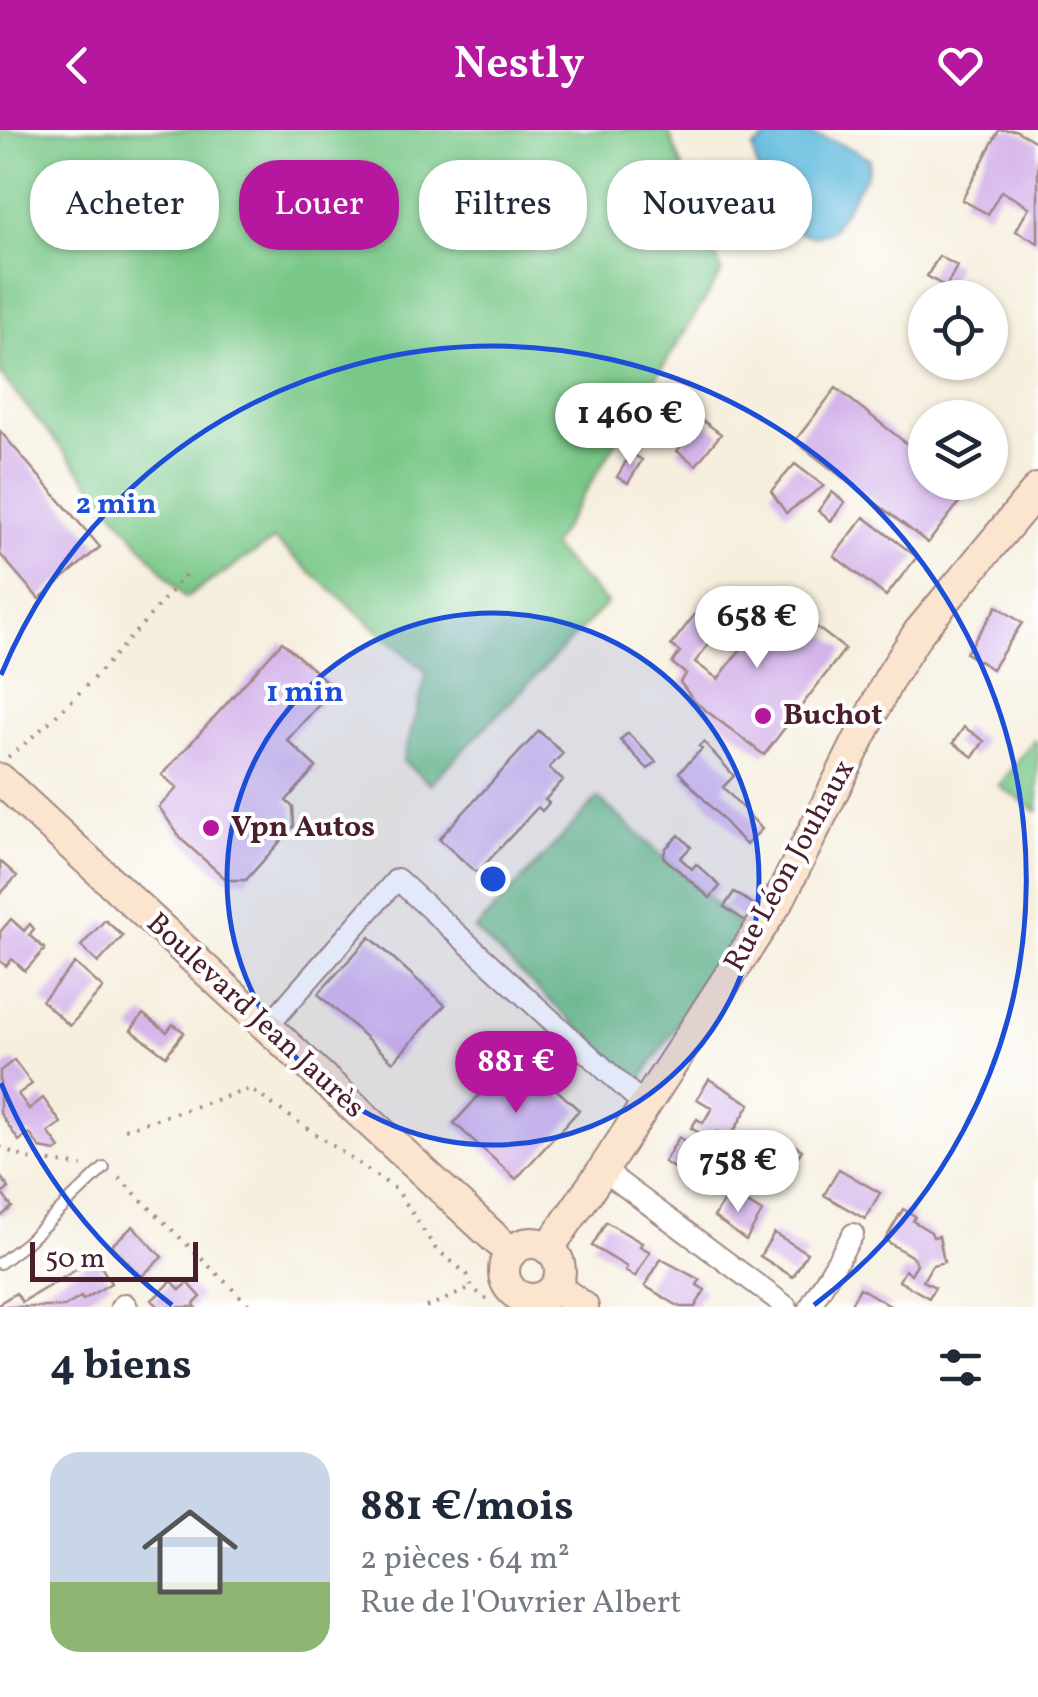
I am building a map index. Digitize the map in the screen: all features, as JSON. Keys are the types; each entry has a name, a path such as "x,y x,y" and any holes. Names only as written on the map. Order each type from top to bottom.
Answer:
{"main road":[{"name":"Rue Léon Jouhaux","path":"548,1248 780,898 889,679 918,632 1038,489"},
{"name":"Boulevard Jean Jaurès","path":"0,779 510,1254"},
{"path":"532,1244 548,1248 558,1262 559,1279 555,1287 540,1298 502,1300 504,1270 510,1254 532,1244"},
{"path":"555,1287 583,1307"}],"street":[{"path":"267,1027 397,879 644,1106"},
{"path":"602,1170 787,1307"},
{"path":"810,1307 852,1234"}],"lane":[{"path":"0,1262 26,1244 104,1168"}],"path":[{"path":"0,762 34,736 113,658 186,574"},
{"path":"125,1128 250,1089 397,1190 435,1248 466,1274 472,1288"},
{"path":"0,1147 28,1159 104,1168 126,1184 251,1307"},
{"path":"426,1307 472,1288 502,1300"}],"green space":[{"path":"0,130 668,130 679,160 607,160 607,250 714,250 722,272 551,547 607,603 430,784 403,761 427,673 274,540 185,598 0,374"},
{"path":"1034,740 1038,744 1038,812 999,786"},
{"path":"598,798 742,928 638,1084 475,930"}],"water":[{"path":"777,131 801,133 849,147 870,159 867,174 832,230 816,235 812,234 812,160 756,160 753,148"}],"building":[{"path":"999,130 1015,130 1038,143 1038,243 1016,231 1029,207 1001,191 988,214 962,200"},
{"path":"939,256 957,266 950,280 927,276"},
{"path":"836,388 908,445 908,500 961,500 928,543 795,441"},
{"path":"702,420 721,434 696,465 677,451"},
{"path":"0,431 100,547 39,599 0,554"},
{"path":"631,453 642,460 628,483 617,477"},
{"path":"795,464 824,486 786,513 771,491"},
{"path":"832,492 845,502 831,521 818,511"},
{"path":"864,517 917,557 886,596 834,556"},
{"path":"779,598 845,649 764,755 695,702 680,682 686,674 672,663 680,652 671,645 706,600 729,617 695,662 718,679"},
{"path":"997,606 1022,623 992,669 966,653"},
{"path":"282,642 334,688 287,740 316,767 286,801 293,807 294,826 246,880 227,880 182,840 159,807 177,788 162,775"},
{"path":"964,727 984,741 973,757 953,743"},
{"path":"539,731 563,753 549,768 563,780 545,800 549,803 542,811 538,807 477,873 439,839"},
{"path":"628,733 656,762 648,769 620,740"},
{"path":"704,742 734,776 723,787 762,829 746,845 679,772"},
{"path":"679,835 691,847 680,858 692,869 696,864 720,886 710,898 663,857"},
{"path":"0,861 17,876 0,894"},
{"path":"734,892 756,906 747,922 724,907"},
{"path":"11,919 24,931 30,924 34,929 29,935 45,949 25,971 12,959 6,966 0,961 0,932"},
{"path":"105,920 123,936 98,963 81,946"},
{"path":"370,937 445,1005 393,1062 318,994"},
{"path":"75,963 103,988 70,1026 42,1001"},
{"path":"143,1014 167,1032 173,1024 184,1032 166,1056 131,1030"},
{"path":"517,1054 579,1110 516,1179 454,1123"},
{"path":"14,1060 32,1084 18,1094 29,1109 43,1098 61,1123 48,1132 60,1148 56,1151 40,1148 29,1133 19,1141 0,1113 0,1071"},
{"path":"709,1079 750,1104 729,1139 717,1132 712,1140 691,1128 697,1119 703,1123 712,1108 697,1099"},
{"path":"778,1134 802,1150 782,1180 758,1166"},
{"path":"679,1137 718,1164 700,1194 687,1186 692,1179 664,1162"},
{"path":"839,1169 880,1193 865,1219 824,1195"},
{"path":"0,1176 9,1188 2,1194 12,1207 0,1217"},
{"path":"729,1192 762,1212 746,1240 714,1217"},
{"path":"903,1209 915,1216 913,1221 933,1237 939,1236 944,1262 932,1265 923,1281 935,1287 929,1298 899,1281 905,1270 911,1274 917,1264 885,1240"},
{"path":"606,1222 650,1252 635,1277 625,1271 627,1267 592,1246"},
{"path":"133,1226 162,1257 141,1277 112,1245"},
{"path":"774,1233 807,1253 793,1277 760,1256"},
{"path":"96,1258 111,1283 83,1300 81,1297 64,1307 0,1307 0,1303 16,1293 22,1302"},
{"path":"661,1259 700,1280 697,1285 705,1290 695,1307 680,1307 645,1286"},
{"path":"172,1281 180,1290 188,1283 201,1297 194,1304 196,1307 159,1307 152,1300"},
{"path":"860,1288 892,1307 849,1307"}],"place":[{"name":"Buchot","path":"763,716"},
{"name":"Vpn Autos","path":"211,828"}]}
